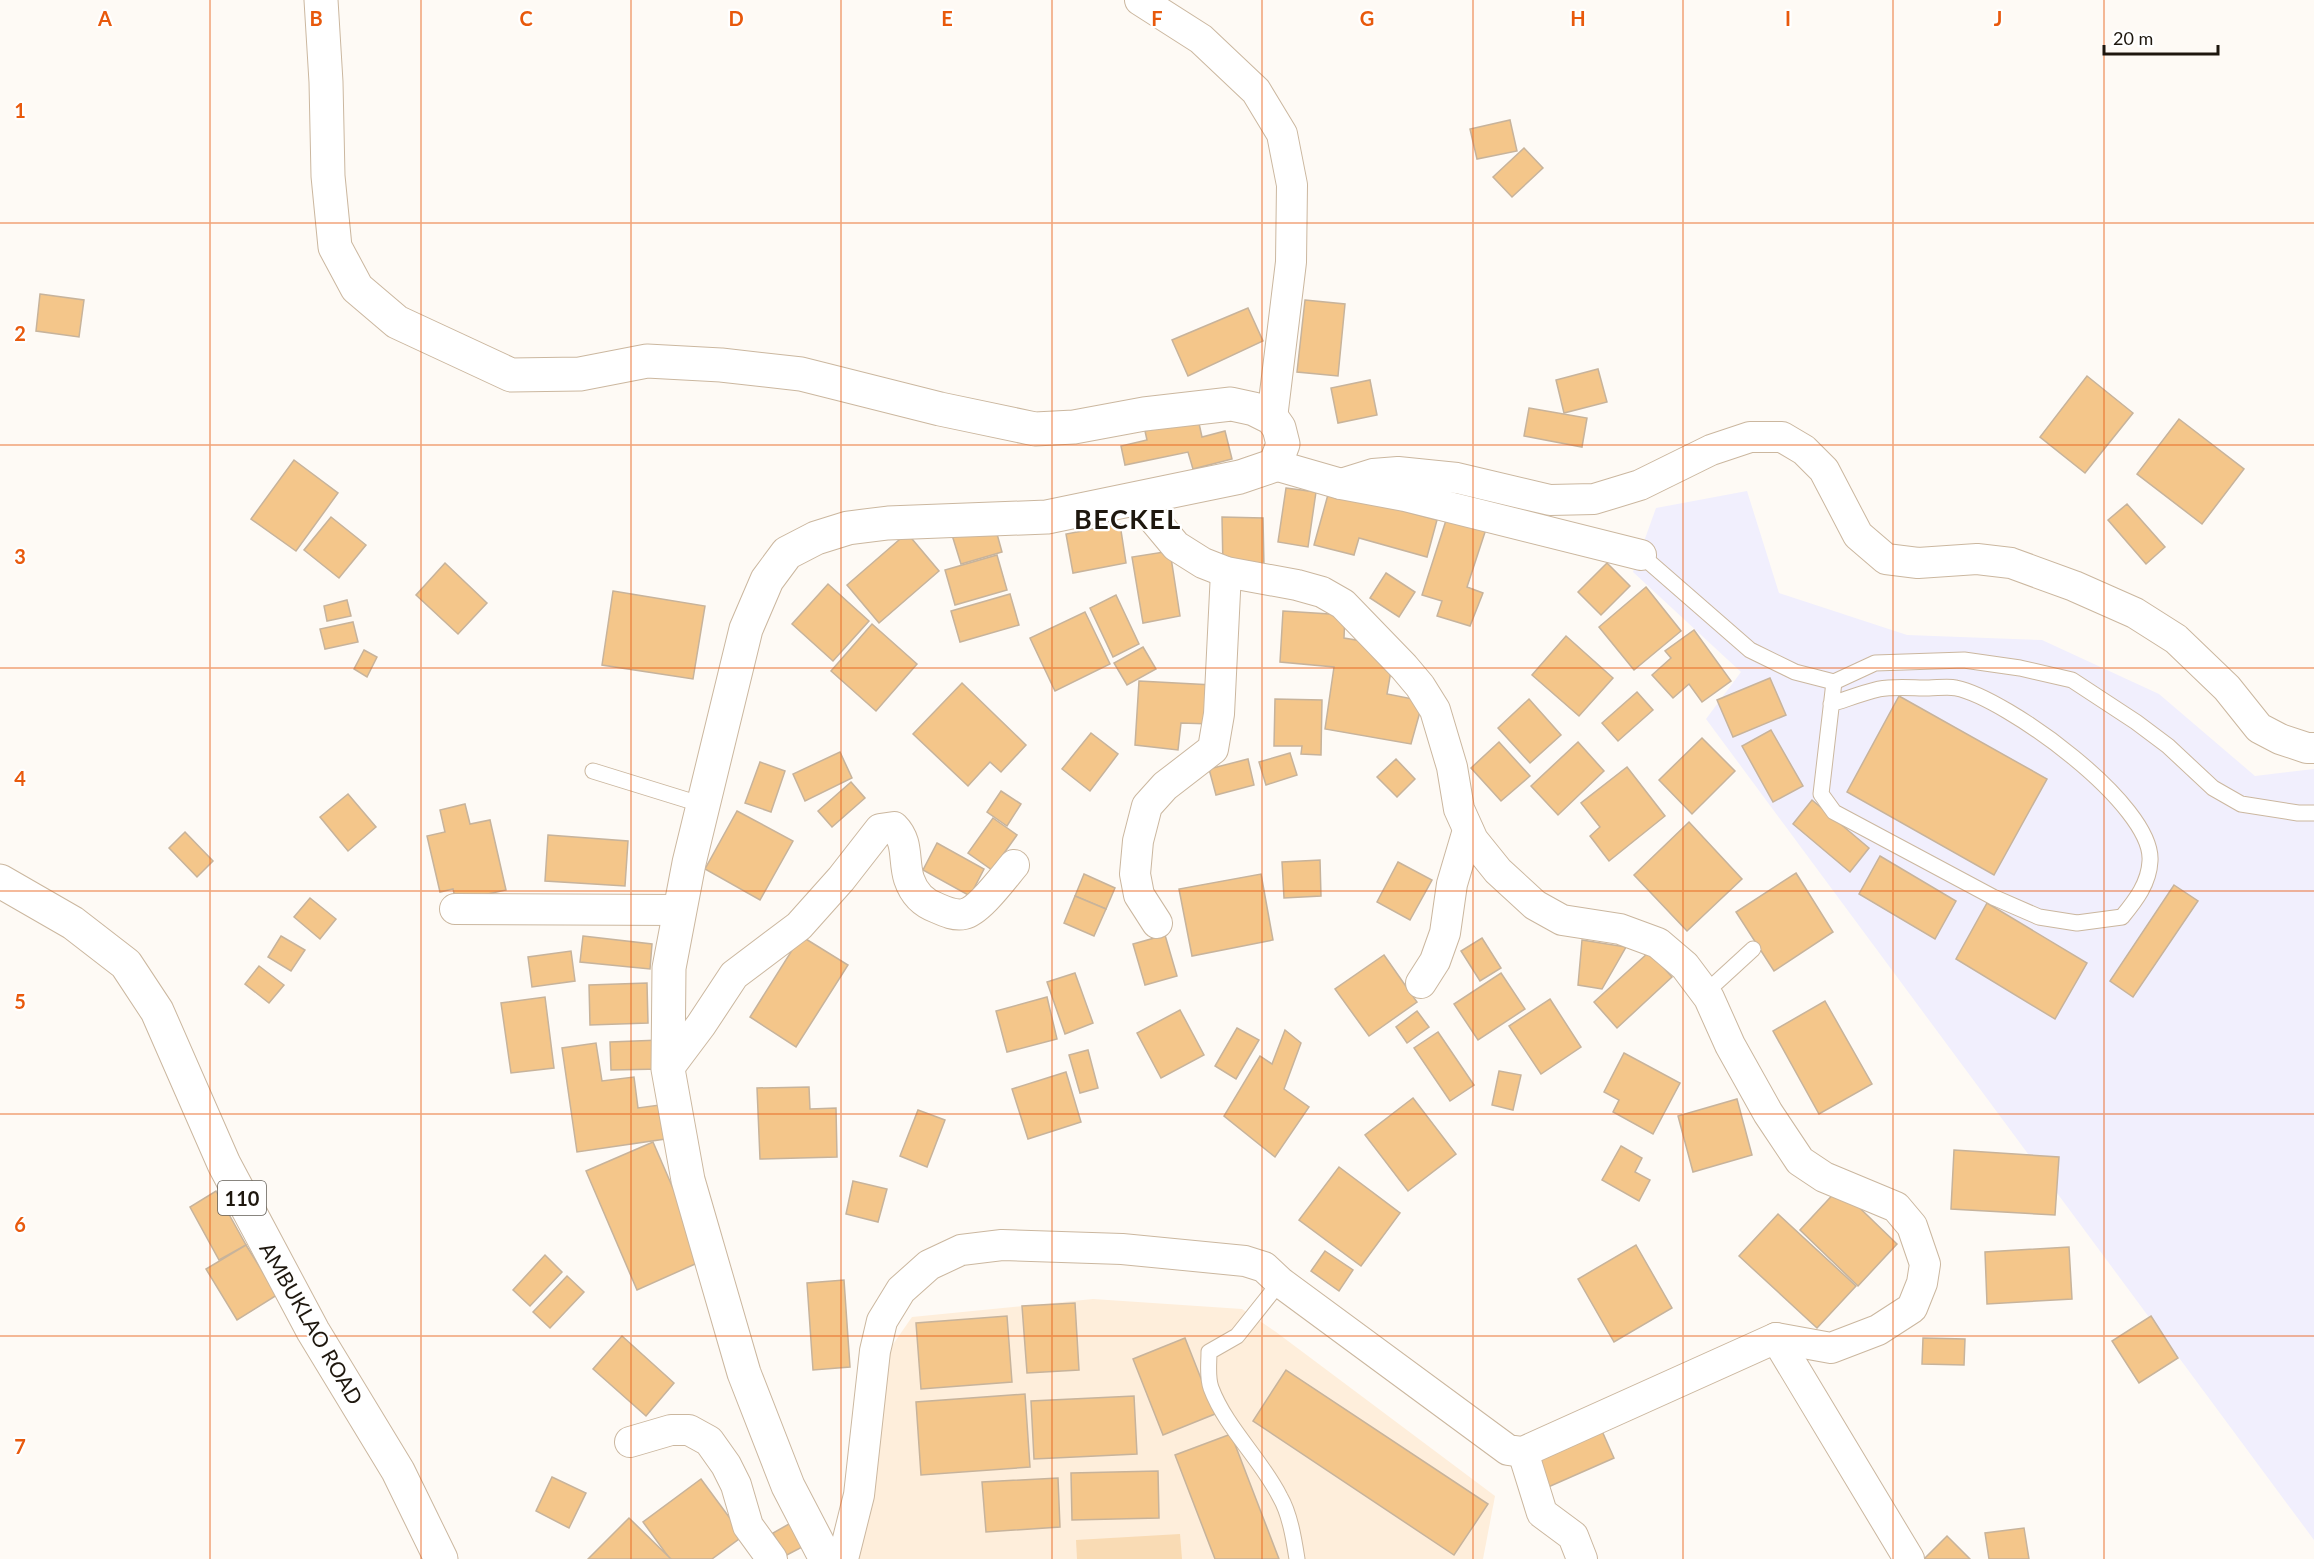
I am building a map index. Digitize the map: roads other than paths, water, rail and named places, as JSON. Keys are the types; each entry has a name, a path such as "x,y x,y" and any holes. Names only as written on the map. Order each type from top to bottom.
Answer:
{"street":[{"path":"321,0 328,176 335,247 357,288 397,322 511,375 580,374 647,361 721,365 801,374 940,409 1035,429 1074,427 1144,414 1231,404 1254,409 1272,418 1279,428 1283,444 1275,465"},
{"path":"1140,0 1200,39 1256,91 1282,134 1292,185 1291,262 1272,418"},
{"path":"1341,484 1372,474 1398,472 1457,478 1550,500 1594,499 1640,485 1712,450 1750,436 1782,437 1804,450 1824,470 1858,535 1886,559 1918,563 1977,559 2011,563 2074,586 2135,613 2176,639 2227,688 2259,728 2280,740 2314,748"},
{"path":"826,1559 788,1486 744,1372 688,1180 668,1069 669,968 703,805 746,629 766,580 787,553 816,538 848,528 888,523 1047,517 1240,477 1275,465 1341,484 1405,496 1641,555"},
{"path":"843,1559 859,1495 875,1351 882,1321 901,1290 929,1265 961,1250 1002,1245 1122,1249 1245,1261 1264,1267 1508,1450 1523,1452 1776,1338 1831,1348 1878,1330 1912,1308 1922,1283 1925,1264 1912,1226 1896,1207 1824,1177 1800,1161 1768,1113 1730,1045 1709,998 1685,966 1658,944 1620,929 1562,920 1535,905 1498,871 1473,840 1459,809 1452,767 1435,710 1420,686 1358,618 1343,604 1322,592 1226,572 1203,563 1176,546 1136,498"},
{"path":"1157,923 1139,895 1135,874 1138,841 1148,806 1165,786 1213,749 1219,714 1226,572"},
{"path":"668,1069 734,975 799,926 841,879 880,829 894,827 902,835 908,873 916,894 927,904 954,915 965,914 975,909 1014,865"},
{"path":"1421,983 1436,961 1445,933 1452,884 1468,830"},
{"name":"AMBUKLAO ROAD","path":"0,881 73,922 126,964 157,1011 224,1164 313,1331 398,1471 441,1559"},
{"path":"455,909 680,910"},
{"path":"1776,1338 1910,1559"},
{"path":"630,1442 671,1430 689,1430 708,1442 726,1465 736,1485 748,1526 772,1559"},
{"path":"1523,1452 1542,1513 1573,1536 1582,1559"}],"lane":[{"path":"1641,555 1750,650 1795,672 1834,682 1875,663 1964,660 2020,668 2072,680 2136,722 2168,746 2213,788 2241,804 2298,813 2314,813"},
{"path":"1831,704 1881,688 1956,687 2010,711 2024,720 2104,783 2124,806 2144,837 2150,859 2145,884 2134,902 2122,917 2078,923 2039,917 1993,897 1834,813 1821,794 1831,704 1834,682"},
{"path":"593,771 703,805"},
{"path":"1705,993 1753,949"},
{"path":"1280,1281 1237,1335 1209,1352 1208,1375 1211,1388 1224,1413 1281,1498 1297,1559"}],"district":[{"name":"BECKEL","path":"1128,518"}]}
